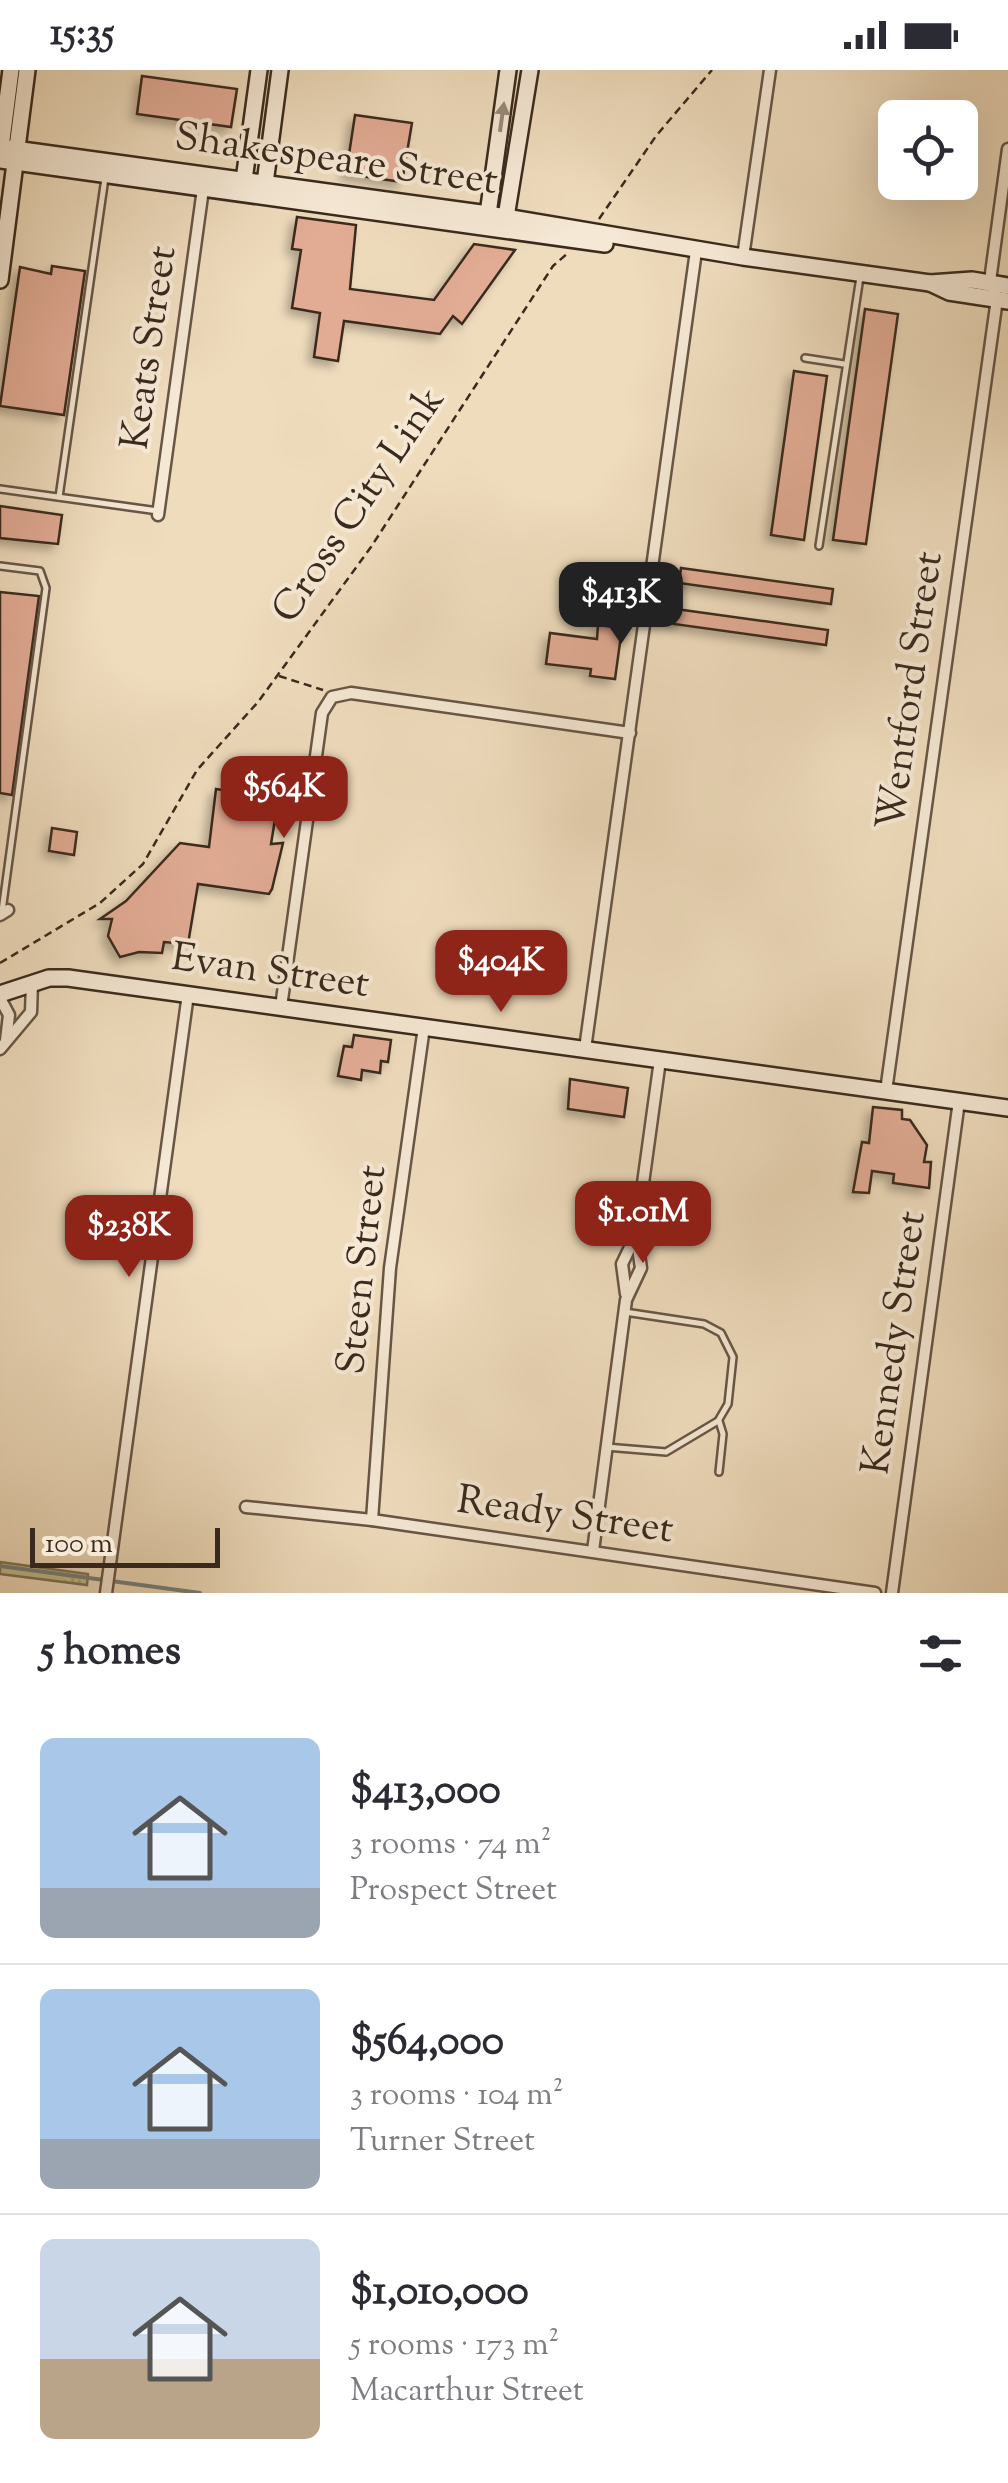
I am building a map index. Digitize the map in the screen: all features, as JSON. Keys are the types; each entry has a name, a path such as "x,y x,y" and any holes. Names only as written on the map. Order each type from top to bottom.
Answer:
{"street":[{"path":"0,280 11,70"},
{"path":"6,154 27,70"},
{"path":"259,70 244,180 252,196 265,183 280,70"},
{"path":"488,214 508,70"},
{"path":"504,224 513,189 530,70"},
{"path":"743,258 770,70"},
{"path":"1003,300 990,281 1008,149"},
{"path":"248,151 268,154"},
{"name":"Shakespeare Street","path":"6,154 105,175 252,196 504,224 930,283 990,281 1008,286"},
{"name":"Shakespeare Street","path":"6,154 244,180 488,214 504,224 570,241 662,246"},
{"path":"492,186 513,189"},
{"name":"Keats Street","path":"158,513 203,189"},
{"path":"585,1049 696,251"},
{"name":"Shakespeare Street","path":"930,283 949,292 1003,300"},
{"name":"Wentford Street","path":"886,1091 1003,300"},
{"path":"281,1007 322,713 332,697 351,693 630,733"},
{"name":"Evan Street","path":"0,996 32,984 68,978 1008,1108"},
{"path":"3,1045 31,1012 32,984"},
{"path":"106,1591 188,994"},
{"path":"0,996 10,1019 3,1045"},
{"name":"Steen Street","path":"372,1520 390,1268 424,1027"},
{"path":"593,1551 626,1306 640,1268 636,1230 660,1060"},
{"name":"Kennedy Street","path":"892,1593 959,1101"},
{"path":"626,1306 622,1264 636,1230"},
{"name":"Ready Street","path":"246,1507 372,1520 875,1593"}],"lane":[{"path":"59,497 105,175"},
{"path":"820,546 860,273"},
{"path":"805,358 844,364"},
{"path":"0,489 158,513"},
{"path":"0,566 38,571 46,588 3,913"},
{"path":"606,1446 664,1453 718,1421 728,1407 733,1362 724,1336 704,1324 626,1306"},
{"path":"718,1421 723,1434 719,1472"}],"path":[{"path":"599,219 656,136 712,70"},
{"name":"Cross City Link","path":"0,962 100,903 134,875 197,770 278,676 371,547 553,266 568,257 570,241"},
{"path":"278,676 317,686 332,697"}],"green space":[{"path":"0,1562 88,1574 87,1585 0,1574"}],"building":[{"path":"142,76 237,89 231,127 137,114"},
{"path":"355,115 412,123 402,182 346,174"},
{"path":"297,217 356,225 350,289 434,300 474,244 515,250 462,324 453,316 440,334 344,321 338,361 314,357 320,313 292,308 301,250 292,249"},
{"path":"52,266 85,271 64,415 0,406 20,267 51,274"},
{"path":"865,309 898,314 866,544 833,540"},
{"path":"794,371 827,376 804,540 771,535"},
{"path":"0,506 62,515 58,544 0,538"},
{"path":"681,568 833,589 831,604 679,583"},
{"path":"0,592 39,596 12,795 0,793"},
{"path":"676,609 828,630 826,645 674,624"},
{"path":"598,625 622,628 615,679 590,676 591,669 546,664 550,633 597,639"},
{"path":"216,789 290,800 288,814 276,813 271,844 283,843 272,889 269,894 198,884 188,944 164,942 162,953 139,952 120,957 108,936 112,919 100,919 126,901 180,843 209,847"},
{"path":"52,828 77,832 74,855 49,851"},
{"path":"354,1035 391,1040 388,1062 381,1061 380,1073 362,1070 361,1080 338,1076 344,1046 352,1047"},
{"path":"570,1079 628,1088 624,1117 568,1109"},
{"path":"873,1107 902,1110 902,1119 910,1120 927,1145 924,1162 931,1162 929,1188 893,1183 894,1174 872,1171 869,1193 853,1192 862,1142 869,1143"}],"waterway":[{"path":"0,1566 200,1593"}]}
